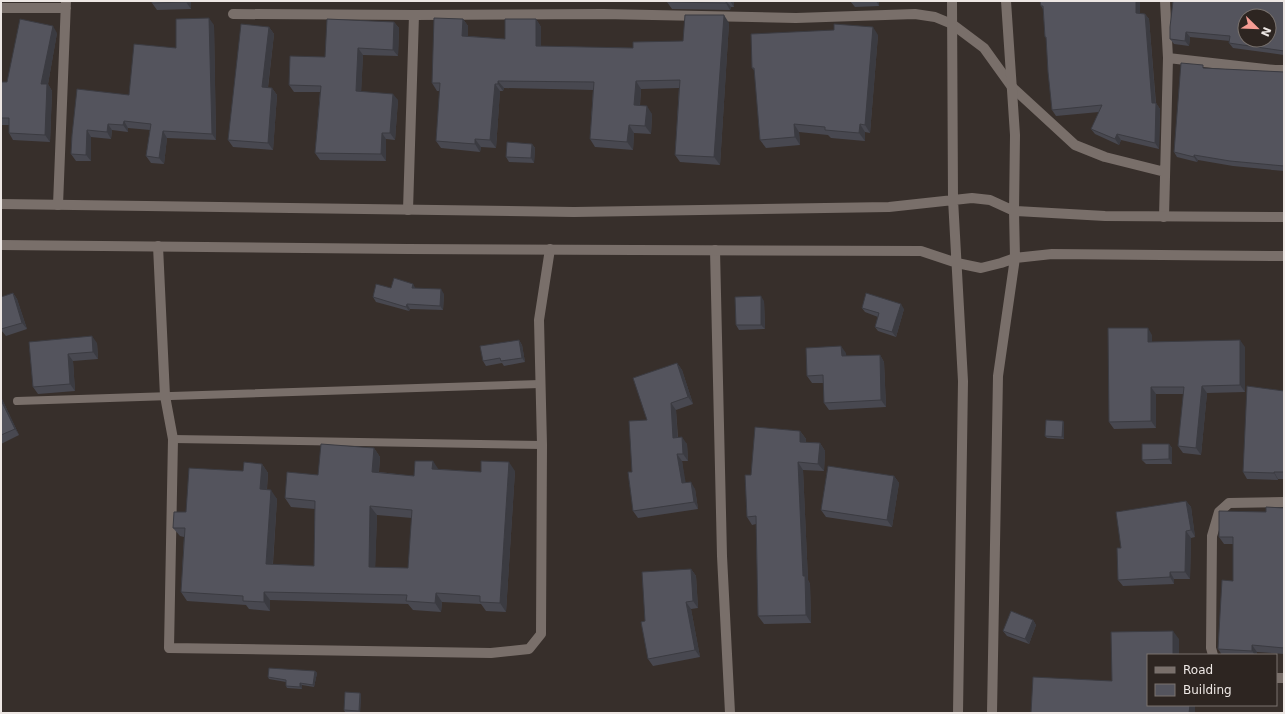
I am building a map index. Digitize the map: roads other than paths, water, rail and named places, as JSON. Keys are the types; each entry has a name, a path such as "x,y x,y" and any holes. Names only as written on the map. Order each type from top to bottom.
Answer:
{"street":[{"path":"952,1 953,200 963,381 958,713"},
{"path":"992,713 998,376 1015,258 1015,135 1006,1"},
{"path":"1164,217 1168,58 1165,1"},
{"path":"1,8 66,5 58,205"},
{"path":"233,14 603,14 796,18 915,14 934,17 952,24 984,48 1012,87 1075,146 1106,157 1165,172"},
{"path":"408,210 414,15"},
{"path":"1168,58 1284,70"},
{"path":"1,204 574,212 888,207 972,198 990,200 1014,210 1105,216 1284,217"},
{"path":"1,245 921,251 956,263 981,268 1001,264 1015,258 1052,254 1284,256"},
{"path":"158,246 165,396 173,439 169,648 491,653 529,649 541,634 542,445 538,320 550,249"},
{"path":"715,250 722,556 730,713"},
{"path":"1213,654 1211,648 1212,536 1219,512 1229,503 1284,502"}],"lane":[{"path":"17,401 540,384"},
{"path":"173,439 542,445"}]}
